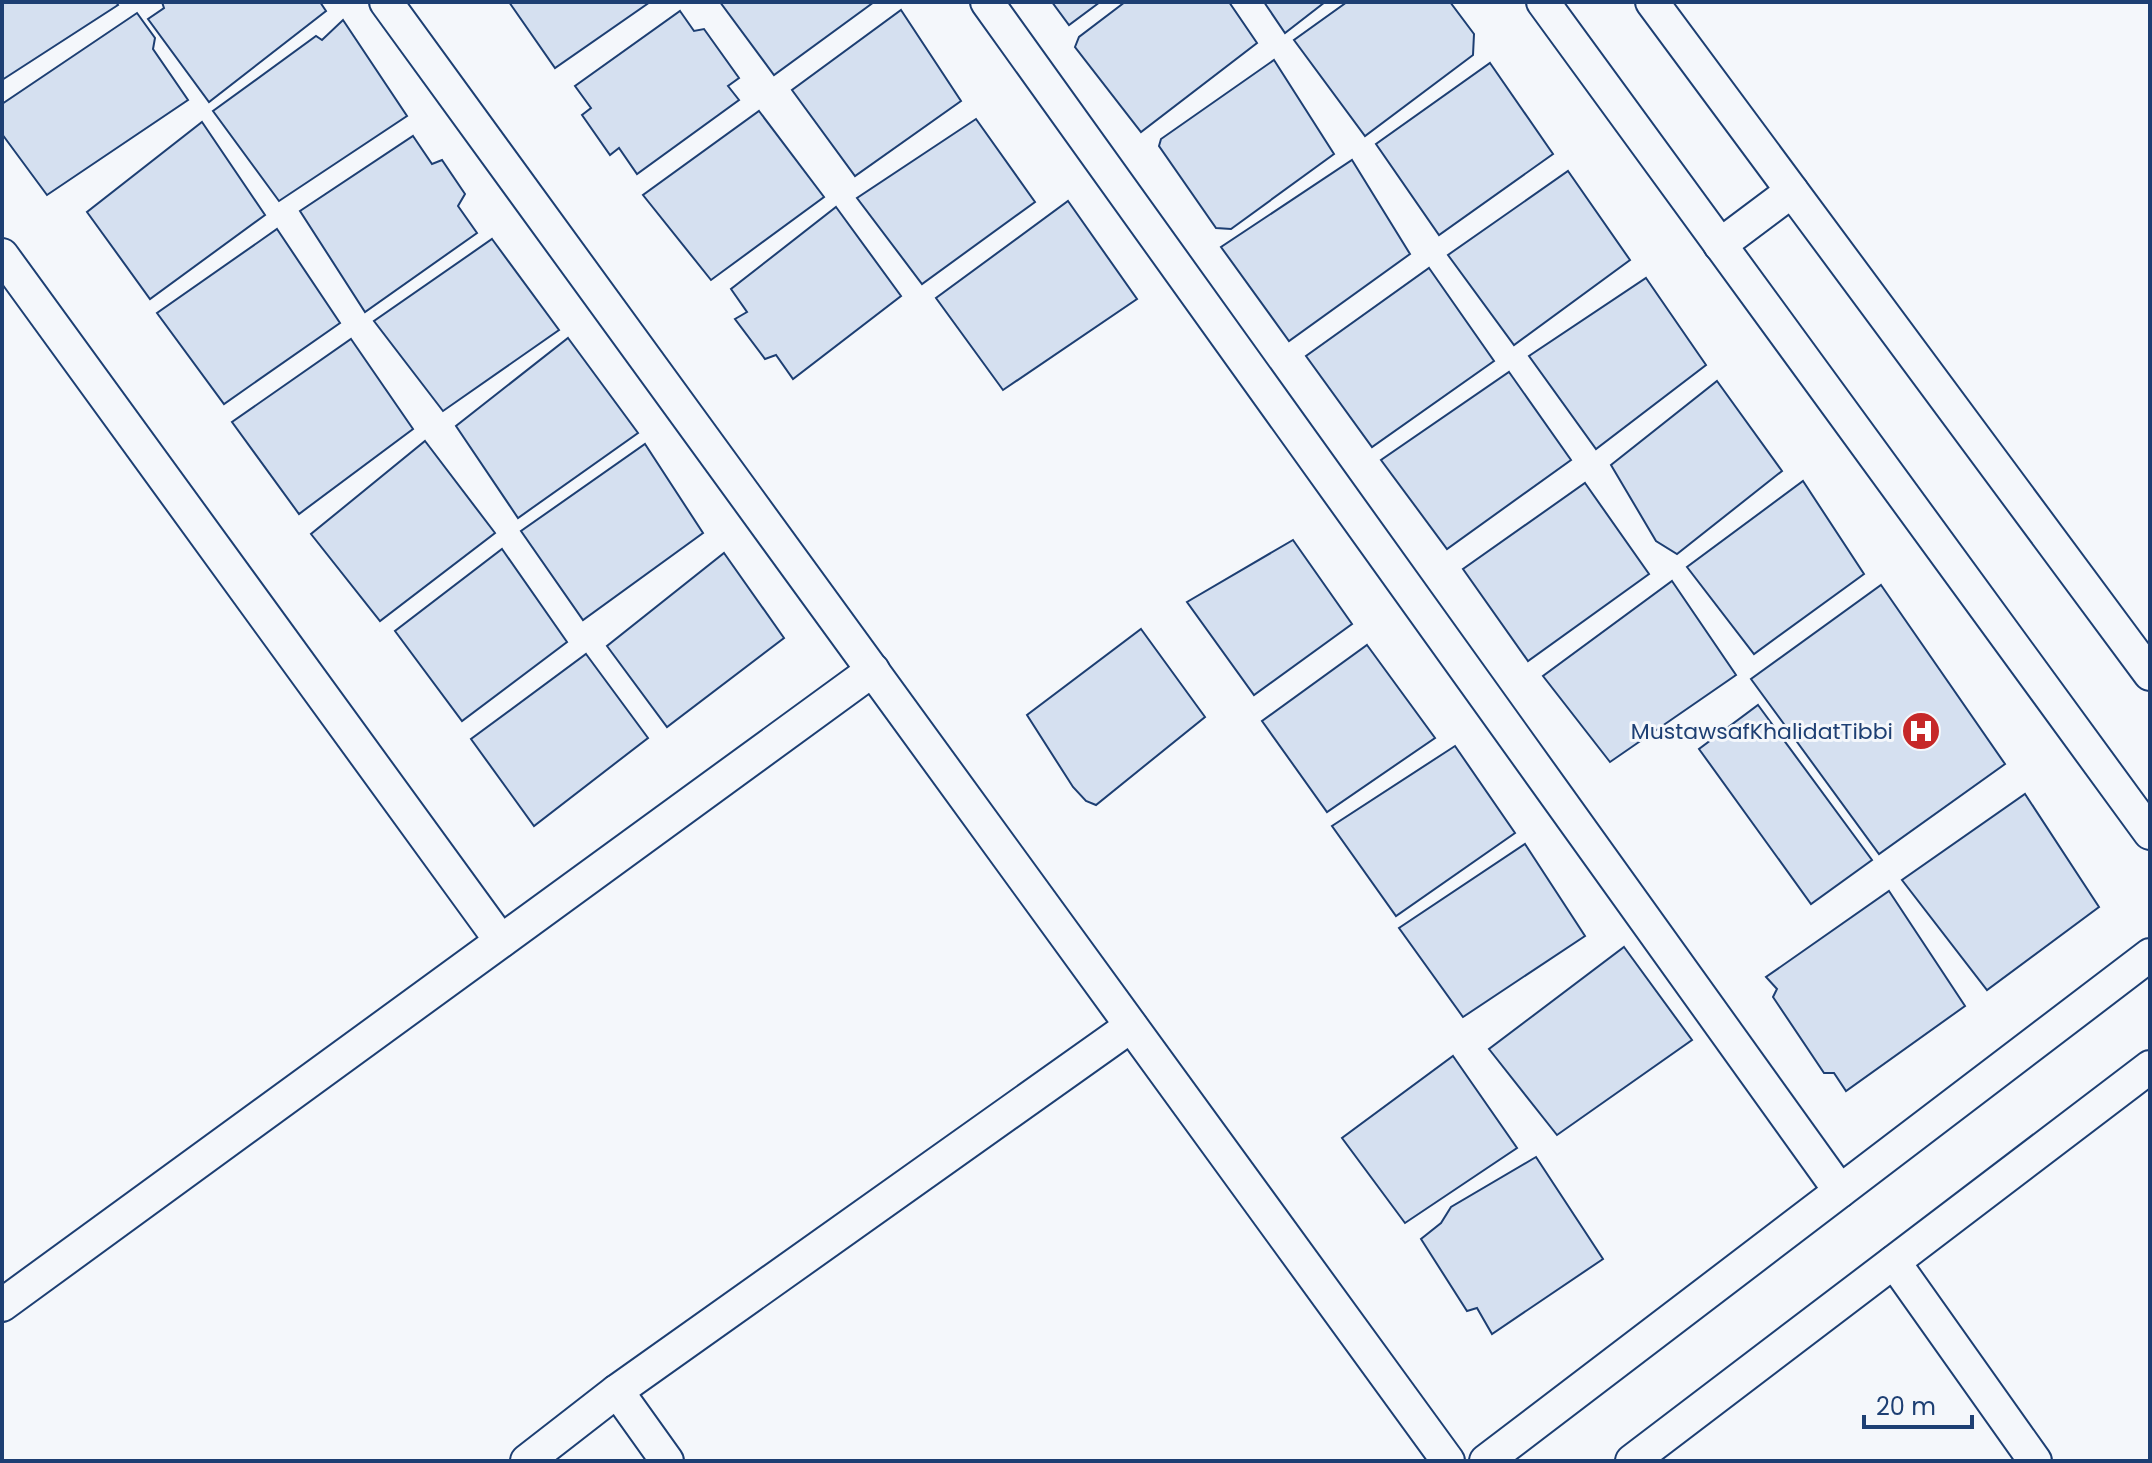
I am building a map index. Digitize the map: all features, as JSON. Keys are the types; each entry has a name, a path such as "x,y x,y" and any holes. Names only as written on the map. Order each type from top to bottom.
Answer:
{"street":[{"path":"987,2 1840,1191"},
{"path":"1543,2 2150,833"},
{"path":"1652,2 2150,674"},
{"path":"389,3 1448,1461"},
{"path":"1720,245 1792,191"},
{"path":"2,255 501,941"},
{"path":"2,1305 873,670"},
{"path":"1486,1461 2150,955"},
{"path":"527,1461 617,1391 1131,1026"},
{"path":"1632,1461 2150,1067"},
{"path":"1894,1262 2035,1461"},
{"path":"617,1391 667,1461"}],"building":[{"path":"2,2 116,2 118,5 2,80"},
{"path":"162,2 320,2 326,11 209,102 148,19 164,8"},
{"path":"509,2 650,2 555,68"},
{"path":"720,2 874,2 774,75"},
{"path":"1052,2 1100,2 1069,25"},
{"path":"1125,2 1229,2 1257,43 1141,132 1075,47 1079,37"},
{"path":"1264,2 1325,2 1285,33"},
{"path":"1347,2 1450,2 1474,34 1473,55 1365,136 1294,40"},
{"path":"901,10 961,101 855,176 792,90"},
{"path":"680,11 694,31 704,29 739,78 728,86 739,100 637,174 619,148 610,155 582,115 591,108 575,86"},
{"path":"137,13 155,38 153,49 188,100 47,195 2,134 2,104"},
{"path":"343,20 407,116 279,201 213,111 316,36 322,40"},
{"path":"1274,60 1334,154 1231,229 1216,228 1159,146 1161,139"},
{"path":"1490,63 1553,154 1439,235 1376,144"},
{"path":"759,111 824,197 711,280 643,195"},
{"path":"976,119 1035,202 922,284 857,198"},
{"path":"202,122 265,215 150,299 87,212"},
{"path":"413,136 432,164 442,160 465,194 458,206 477,233 365,312 300,211"},
{"path":"1352,160 1410,254 1289,341 1221,247"},
{"path":"1568,171 1630,260 1514,345 1448,255"},
{"path":"1068,201 1137,299 1003,390 936,298"},
{"path":"836,207 901,296 793,379 776,355 765,359 735,319 747,312 731,289"},
{"path":"277,229 340,323 224,404 157,313"},
{"path":"492,239 559,330 443,411 374,321"},
{"path":"1429,268 1494,361 1372,447 1306,356"},
{"path":"1646,278 1706,365 1596,449 1529,356"},
{"path":"568,338 638,433 518,518 456,426"},
{"path":"351,339 413,429 299,514 232,422"},
{"path":"1509,372 1571,460 1447,549 1381,460"},
{"path":"1717,381 1782,471 1677,554 1656,541 1611,465"},
{"path":"425,441 495,533 380,621 311,534"},
{"path":"645,444 703,533 583,620 521,531"},
{"path":"1803,481 1864,574 1754,654 1687,567"},
{"path":"1585,483 1649,574 1528,661 1463,569"},
{"path":"1293,540 1352,624 1254,695 1187,602"},
{"path":"502,549 567,642 462,721 395,631"},
{"path":"724,553 784,638 667,727 607,646"},
{"path":"1672,581 1736,675 1610,762 1543,676"},
{"path":"1881,585 2005,764 1879,854 1751,679"},
{"path":"1141,629 1205,717 1096,805 1086,801 1073,787 1027,715"},
{"path":"1367,645 1435,738 1327,812 1262,721"},
{"path":"586,654 648,738 534,826 471,739"},
{"path":"1758,705 1872,860 1811,904 1699,749"},
{"path":"1455,746 1515,833 1396,916 1332,826"},
{"path":"2025,794 2099,907 1987,990 1902,880"},
{"path":"1525,844 1585,936 1463,1017 1399,928"},
{"path":"1889,891 1965,1006 1846,1091 1834,1073 1824,1073 1773,997 1777,989 1766,977"},
{"path":"1624,947 1692,1040 1557,1135 1489,1049"},
{"path":"1453,1056 1517,1148 1405,1223 1342,1138"},
{"path":"1536,1157 1603,1259 1492,1334 1477,1308 1467,1311 1421,1239 1441,1223 1451,1207"}],"place":[{"name":"MustawsafKhalidatTibbi","path":"1921,731"}]}
